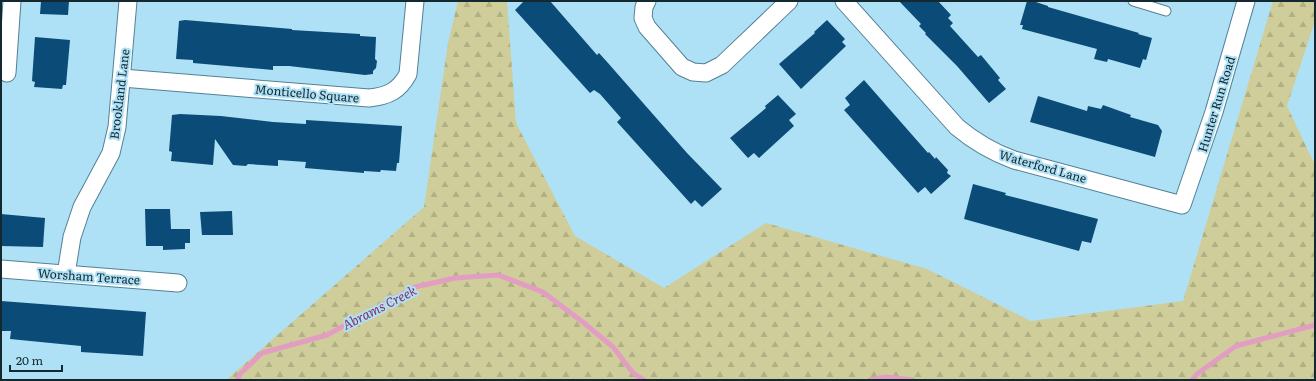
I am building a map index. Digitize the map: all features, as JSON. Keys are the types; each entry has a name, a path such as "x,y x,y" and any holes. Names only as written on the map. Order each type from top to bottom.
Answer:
{"street":[{"name":"Brookland Lane","path":"66,274 72,237 82,207 111,154 117,127 128,1"},
{"name":"Monticello Square","path":"122,78 369,98 381,97 396,90 403,84 408,74 415,1"},
{"path":"647,1 644,7 643,18 647,27 682,67 693,72 706,73 722,65 790,1"},
{"name":"Waterford Lane","path":"844,1 957,127 992,152 1014,160 1182,205"},
{"name":"Hunter Run Road","path":"1182,205 1210,124 1246,1"},
{"path":"7,73 8,10"},
{"name":"Worsham Terrace","path":"1,269 178,283"}],"lane":[{"path":"1133,1 1166,11"}],"green space":[{"path":"458,1 507,1 516,123 575,236 664,288 766,223 927,269 1031,321 1183,301 1273,1 1315,1 1315,21 1287,106 1315,165 1315,380 226,380 424,207 448,43"}],"building":[{"path":"41,1 69,1 68,15 40,14"},
{"path":"524,1 550,1 597,55 599,53 687,153 722,189 702,207 695,200 691,204 617,122 621,118 600,94 594,90 590,93 515,10"},
{"path":"899,1 938,1 951,15 948,18 953,23 950,26 978,57 981,55 1000,78 998,80 1006,89 989,103 957,66 925,34 926,33 919,26 921,24"},
{"path":"1027,1 1033,1 1048,7 1152,38 1146,60 1143,59 1140,68 1108,59 1107,62 1094,59 1097,49 1022,29 1023,25 1020,25"},
{"path":"185,20 292,30 360,34 360,36 376,37 376,68 373,71 373,74 365,75 289,66 273,66 273,70 193,63 193,60 176,59 179,21"},
{"path":"827,20 845,39 842,42 846,46 801,89 779,64 815,33 814,32"},
{"path":"35,37 70,40 66,85 63,85 62,89 34,87 35,82 32,81"},
{"path":"864,80 928,153 929,152 935,159 936,157 948,170 947,173 951,176 931,194 925,187 918,193 844,110 850,105 845,98"},
{"path":"778,95 796,114 789,120 794,126 759,158 754,153 748,158 730,138 766,108 765,106"},
{"path":"1038,96 1087,111 1088,106 1101,109 1103,105 1131,115 1130,117 1158,125 1162,131 1155,157 1030,122"},
{"path":"172,115 221,116 306,124 306,120 402,126 399,163 397,163 396,171 364,171 364,173 305,168 306,162 278,160 278,166 248,164 246,166 233,165 215,139 213,165 171,161 172,152 169,151"},
{"path":"973,184 1006,193 1005,195 1098,219 1091,243 1082,241 1079,251 964,219"},
{"path":"145,209 170,209 171,229 190,229 190,243 185,243 185,249 163,250 163,246 146,246"},
{"path":"232,211 233,235 202,235 200,212"},
{"path":"1,214 45,218 43,247 1,246"},
{"path":"1,301 146,312 143,356 81,352 81,346 10,339 11,331 1,331"}],"waterway":[{"name":"Abrams Creek","path":"237,380 240,374 262,353 327,335 415,287 455,278 498,275 543,292 613,347 633,373 644,380"},
{"name":"Abrams Creek","path":"1192,380 1197,374 1236,346 1315,325"},
{"name":"Abrams Creek","path":"870,380 886,377 913,380"}]}
